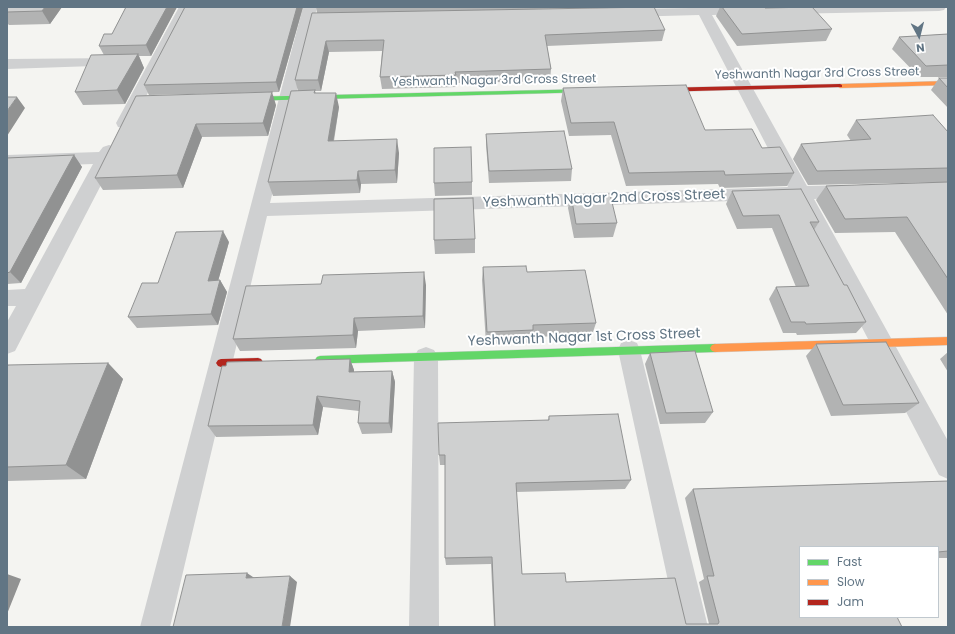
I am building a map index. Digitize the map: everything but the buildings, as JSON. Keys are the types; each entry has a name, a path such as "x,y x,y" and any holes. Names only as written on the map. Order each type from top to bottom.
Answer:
{"street":[{"path":"7,344 106,158 140,102 144,61 186,7"},
{"path":"616,13 702,9 767,10 807,8 939,7"},
{"path":"702,9 948,466"},
{"path":"155,627 287,98 313,15"},
{"path":"7,64 144,61"},
{"name":"Yeshwanth Nagar 3rd Cross Street","path":"650,90 948,83"},
{"name":"Yeshwanth Nagar 3rd Cross Street","path":"231,100 602,91"},
{"path":"7,161 106,158"},
{"name":"Yeshwanth Nagar 2nd Cross Street","path":"259,210 870,191"},
{"path":"7,298 32,297"},
{"name":"Yeshwanth Nagar 1st Cross Street","path":"308,360 948,341"},
{"path":"629,350 693,627"},
{"path":"424,627 426,357"},
{"path":"221,363 268,361"}],"traffic: fast":[{"path":"243,99 592,91"},
{"path":"320,360 715,348"}],"traffic: slow":[{"path":"840,86 948,83"},
{"path":"715,348 948,341"}],"traffic: jam":[{"path":"657,90 840,86"},
{"path":"221,363 258,362"}]}
